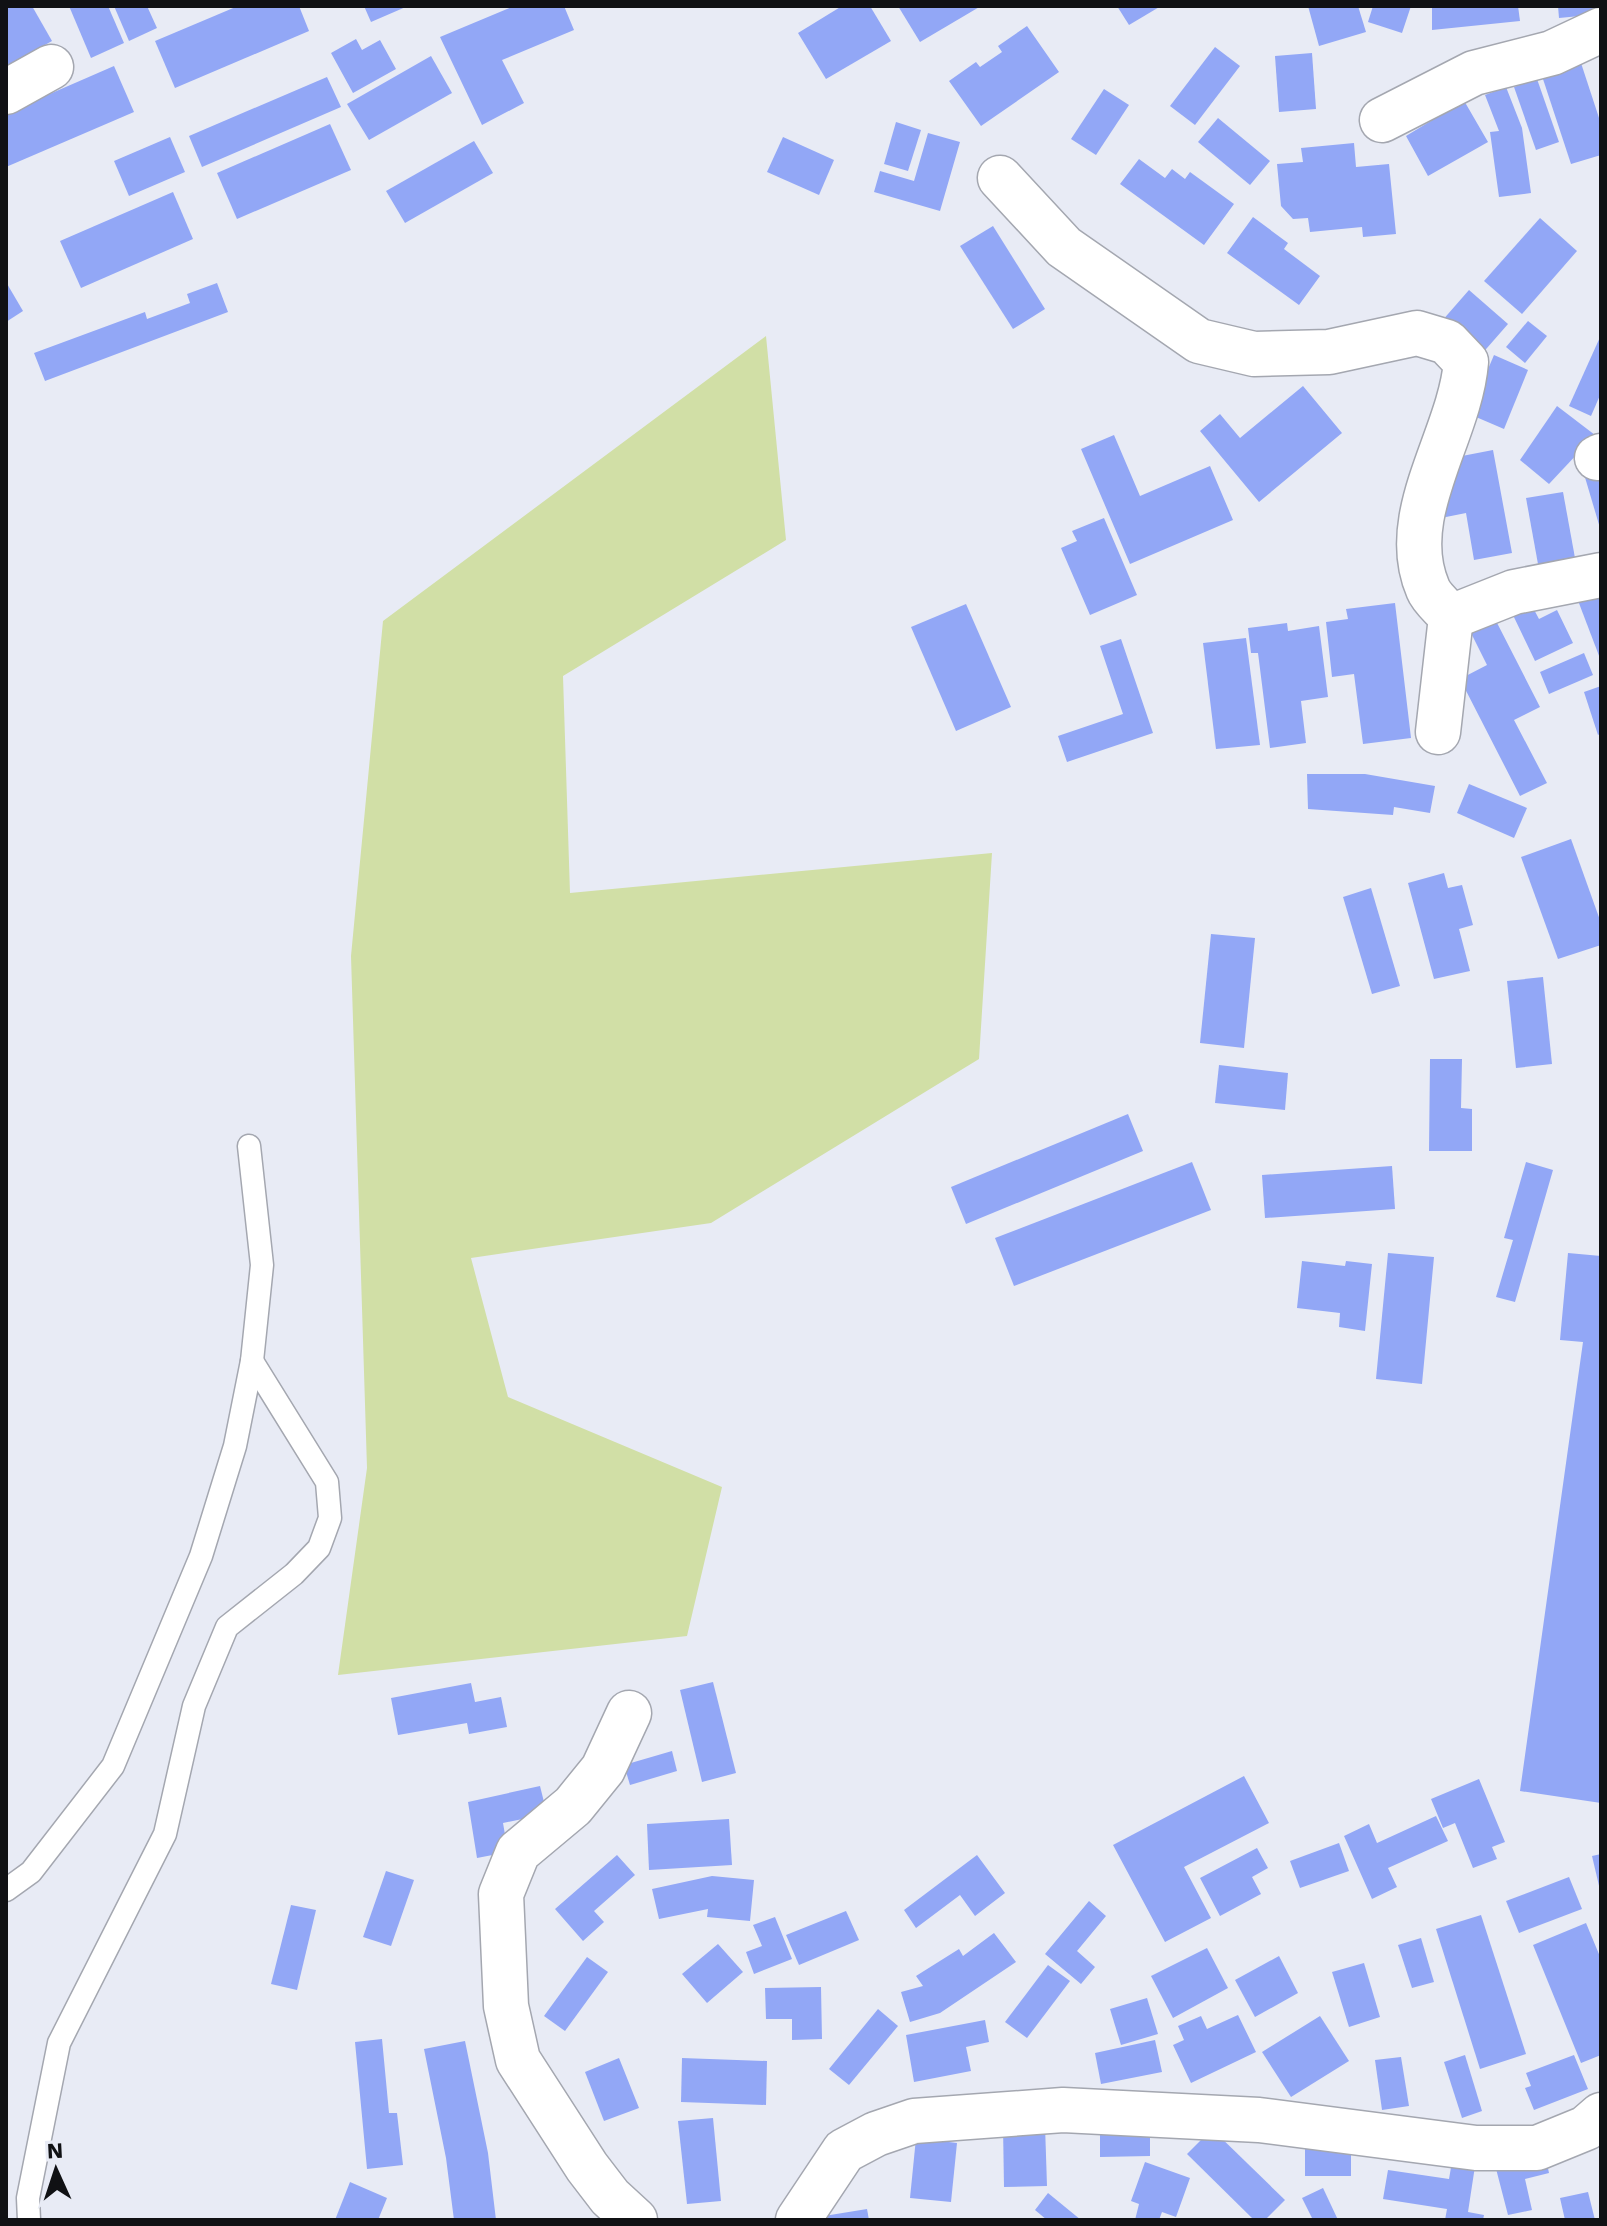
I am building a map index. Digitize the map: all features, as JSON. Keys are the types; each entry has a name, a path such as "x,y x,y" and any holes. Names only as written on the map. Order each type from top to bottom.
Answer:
{"street":[{"path":"1382,120 1474,73 1552,53 1601,30"},
{"path":"6,92 51,67"},
{"path":"1000,178 1064,247 1199,341 1254,354 1329,352 1417,333 1447,342 1466,362 1463,395 1422,507 1419,559 1429,591 1451,617 1438,732"},
{"path":"1451,617 1514,592 1601,575"},
{"path":"629,1713 603,1769 573,1806 518,1852 501,1894 506,2006 518,2060 587,2167 610,2197 635,2220"},
{"path":"798,2220 844,2151 876,2134 914,2121 1002,2113 1093,2112 1259,2120 1476,2148 1537,2148 1586,2128 1601,2115"}],"lane":[{"path":"6,1890 31,1872 113,1766 201,1556 235,1446 252,1361 262,1265 249,1146"},
{"path":"29,2220 28,2198 59,2043 165,1834 194,1706 227,1627 294,1574 319,1548 330,1518 327,1482 252,1361"}],"green space":[{"path":"766,336 786,540 563,676 570,893 992,853 979,1059 711,1223 471,1258 508,1397 722,1487 687,1636 338,1675 367,1468 351,956 383,621"}],"building":[{"path":"6,6 32,6 52,41 6,67"},
{"path":"69,6 108,6 124,43 91,58"},
{"path":"114,6 147,6 157,28 129,41"},
{"path":"238,6 299,6 309,31 175,88 155,41"},
{"path":"364,6 408,6 371,22"},
{"path":"514,6 564,6 574,30 502,60 524,103 482,125 440,37"},
{"path":"842,6 870,6 891,41 826,79 798,33"},
{"path":"898,6 981,6 920,42"},
{"path":"1117,6 1161,6 1129,25"},
{"path":"1308,6 1358,6 1366,32 1319,46"},
{"path":"1373,6 1411,6 1402,33 1368,22"},
{"path":"1432,6 1518,6 1520,21 1432,30"},
{"path":"1558,6 1601,6 1601,14 1559,18"},
{"path":"1027,26 1059,72 981,126 949,81 976,62 980,67 1002,52 998,46"},
{"path":"356,39 362,50 380,40 396,69 353,93 331,53"},
{"path":"1215,47 1240,66 1195,125 1170,106"},
{"path":"1312,53 1316,109 1279,112 1275,56"},
{"path":"431,56 452,93 369,140 347,104"},
{"path":"1580,60 1601,124 1601,155 1571,164 1541,73"},
{"path":"114,66 134,112 6,167 6,113"},
{"path":"327,77 341,107 202,167 189,136"},
{"path":"1537,79 1559,142 1536,150 1514,87"},
{"path":"1506,87 1522,128 1531,193 1499,197 1490,132 1499,131 1485,95"},
{"path":"1104,89 1129,105 1096,155 1071,139"},
{"path":"1459,92 1488,142 1428,176 1406,136 1434,119 1429,109"},
{"path":"1218,118 1270,161 1250,185 1198,142"},
{"path":"896,122 921,130 908,171 884,164"},
{"path":"330,124 351,170 237,219 217,173"},
{"path":"928,133 960,142 940,211 874,192 880,171 914,181"},
{"path":"170,137 185,172 129,196 114,161"},
{"path":"783,137 834,160 819,195 767,172"},
{"path":"474,141 493,173 405,223 386,191"},
{"path":"1354,143 1356,167 1389,164 1396,234 1363,237 1362,227 1310,232 1308,218 1293,219 1281,206 1277,164 1303,162 1301,148"},
{"path":"1139,159 1165,178 1172,169 1185,179 1190,172 1234,204 1204,245 1120,184"},
{"path":"173,192 193,239 81,288 60,241"},
{"path":"1253,217 1288,243 1284,249 1320,276 1299,305 1227,253"},
{"path":"1540,218 1577,251 1522,314 1484,281"},
{"path":"993,226 1045,309 1013,329 960,246"},
{"path":"6,282 23,311 6,322"},
{"path":"217,283 228,312 45,381 34,353 145,312 147,319 190,303 187,294"},
{"path":"1469,290 1508,324 1480,356 1441,322"},
{"path":"1528,321 1547,336 1525,363 1506,347"},
{"path":"1601,335 1601,393 1591,416 1569,406"},
{"path":"1494,355 1528,370 1504,429 1469,414"},
{"path":"1303,386 1342,433 1259,502 1200,431 1220,414 1240,438"},
{"path":"1557,406 1595,435 1549,484 1520,460"},
{"path":"1114,435 1140,496 1210,466 1233,520 1130,564 1081,449"},
{"path":"1493,450 1512,553 1474,560 1466,513 1441,518 1462,456"},
{"path":"1601,469 1601,528 1600,528 1584,474"},
{"path":"1563,492 1575,558 1538,564 1526,498"},
{"path":"1104,518 1137,595 1090,615 1061,548 1077,541 1072,531"},
{"path":"1601,592 1601,661 1577,598"},
{"path":"1395,603 1411,738 1363,744 1354,674 1332,677 1326,622 1348,619 1346,609"},
{"path":"966,604 1011,707 956,731 911,627"},
{"path":"1531,604 1539,619 1557,610 1573,643 1535,661 1512,613"},
{"path":"1494,617 1540,707 1514,720 1547,783 1520,796 1460,679 1487,665 1469,629"},
{"path":"1287,623 1288,631 1319,626 1328,697 1301,701 1306,743 1270,748 1258,653 1251,653 1248,628"},
{"path":"1246,638 1260,745 1216,749 1203,643"},
{"path":"1121,639 1153,733 1067,762 1058,736 1123,714 1100,646"},
{"path":"1584,653 1593,675 1549,694 1540,672"},
{"path":"1601,686 1601,733 1598,735 1584,692"},
{"path":"1307,774 1365,774 1435,786 1430,813 1394,807 1393,815 1308,809"},
{"path":"1469,784 1527,808 1514,838 1457,813"},
{"path":"1571,839 1601,923 1601,945 1558,959 1521,857"},
{"path":"1444,873 1448,888 1462,885 1473,925 1459,929 1470,971 1434,979 1408,883"},
{"path":"1371,888 1400,986 1372,994 1343,897"},
{"path":"1211,934 1255,938 1244,1048 1200,1043"},
{"path":"1543,977 1552,1064 1516,1068 1507,981"},
{"path":"1430,1059 1462,1059 1461,1108 1472,1109 1472,1151 1429,1151"},
{"path":"1219,1065 1288,1073 1285,1110 1215,1103"},
{"path":"1128,1114 1143,1151 966,1224 951,1187"},
{"path":"1192,1162 1211,1210 1014,1286 995,1238"},
{"path":"1526,1162 1553,1170 1515,1302 1496,1297 1513,1240 1504,1238"},
{"path":"1392,1166 1395,1209 1265,1218 1262,1175"},
{"path":"1388,1253 1434,1257 1422,1384 1376,1379"},
{"path":"1568,1253 1601,1256 1601,1803 1520,1791 1583,1342 1560,1340"},
{"path":"1302,1261 1345,1266 1346,1261 1372,1264 1365,1331 1339,1327 1340,1313 1297,1308"},
{"path":"713,1682 736,1773 702,1782 680,1690"},
{"path":"471,1683 475,1702 501,1697 507,1727 469,1734 467,1723 398,1735 391,1698"},
{"path":"672,1751 677,1771 630,1785 624,1765"},
{"path":"1244,1776 1269,1823 1184,1867 1211,1918 1165,1942 1113,1845"},
{"path":"1479,1779 1505,1842 1492,1847 1497,1859 1473,1868 1455,1823 1443,1828 1431,1799"},
{"path":"540,1786 547,1814 503,1823 508,1852 477,1858 468,1802"},
{"path":"1436,1816 1448,1841 1388,1868 1397,1887 1372,1899 1344,1836 1369,1824 1377,1843"},
{"path":"729,1819 732,1865 649,1870 647,1824"},
{"path":"1339,1843 1349,1871 1300,1888 1290,1861"},
{"path":"1257,1848 1268,1868 1252,1877 1261,1894 1220,1916 1200,1878"},
{"path":"1601,1854 1601,1890 1600,1890 1592,1856"},
{"path":"617,1855 635,1875 594,1911 604,1922 583,1941 555,1909"},
{"path":"977,1855 1005,1893 975,1916 960,1895 916,1928 904,1910"},
{"path":"386,1871 414,1880 391,1946 363,1937"},
{"path":"712,1876 754,1880 750,1921 707,1917 708,1909 659,1919 652,1889"},
{"path":"1569,1877 1582,1909 1519,1933 1506,1901"},
{"path":"1089,1901 1106,1916 1077,1951 1095,1967 1081,1984 1045,1954"},
{"path":"291,1905 316,1910 297,1990 271,1984"},
{"path":"846,1911 859,1940 799,1965 786,1935"},
{"path":"1481,1915 1526,2054 1480,2069 1436,1929"},
{"path":"775,1917 792,1959 754,1974 746,1952 762,1946 753,1925"},
{"path":"1586,1923 1601,1959 1601,2055 1581,2063 1533,1945"},
{"path":"994,1933 1016,1962 940,2013 910,2022 901,1992 923,1986 916,1976 959,1949 963,1956"},
{"path":"1421,1938 1434,1982 1412,1988 1398,1945"},
{"path":"718,1944 743,1972 707,2003 682,1974"},
{"path":"1207,1948 1228,1988 1173,2018 1151,1976"},
{"path":"1279,1956 1298,1993 1255,2017 1235,1980"},
{"path":"587,1957 608,1972 565,2031 544,2016"},
{"path":"1364,1963 1380,2017 1349,2027 1332,1972"},
{"path":"1048,1965 1070,1981 1027,2038 1005,2022"},
{"path":"821,1987 822,2039 792,2040 792,2019 766,2019 765,1988"},
{"path":"1147,1998 1158,2034 1121,2045 1110,2009"},
{"path":"878,2009 898,2026 849,2085 829,2069"},
{"path":"1238,2015 1256,2052 1191,2083 1173,2045 1184,2040 1178,2026 1201,2016 1207,2029"},
{"path":"1320,2016 1349,2061 1291,2097 1262,2052"},
{"path":"985,2020 989,2042 966,2047 971,2071 914,2082 906,2035"},
{"path":"382,2039 389,2113 397,2113 403,2165 367,2169 355,2042"},
{"path":"1155,2040 1162,2072 1101,2084 1095,2053"},
{"path":"465,2041 488,2153 496,2220 454,2220 446,2158 424,2049"},
{"path":"1465,2055 1482,2111 1462,2118 1444,2062"},
{"path":"1574,2055 1588,2089 1534,2110 1525,2088 1531,2086 1526,2073"},
{"path":"1401,2057 1409,2106 1382,2110 1375,2060"},
{"path":"619,2058 639,2108 604,2121 585,2072"},
{"path":"682,2058 767,2061 766,2105 681,2102"},
{"path":"713,2118 721,2201 687,2204 678,2121"},
{"path":"1150,2121 1150,2156 1100,2157 1100,2122"},
{"path":"1045,2125 1047,2186 1004,2187 1003,2126"},
{"path":"1212,2129 1285,2200 1265,2220 1254,2220 1187,2154"},
{"path":"916,2138 957,2143 951,2202 910,2198"},
{"path":"1305,2138 1351,2138 1351,2176 1305,2176"},
{"path":"1454,2150 1477,2153 1468,2212 1484,2215 1483,2220 1445,2220 1447,2209 1383,2199 1388,2170 1449,2179"},
{"path":"1544,2150 1549,2173 1525,2179 1532,2210 1508,2215 1494,2161"},
{"path":"1145,2162 1190,2178 1176,2217 1162,2212 1159,2220 1135,2220 1139,2204 1131,2201"},
{"path":"350,2182 387,2198 378,2220 335,2220"},
{"path":"1323,2188 1338,2220 1313,2220 1302,2198"},
{"path":"1588,2192 1595,2220 1565,2220 1560,2198"},
{"path":"1048,2193 1081,2220 1047,2220 1035,2210"},
{"path":"867,2209 869,2220 818,2220 818,2217"}]}
